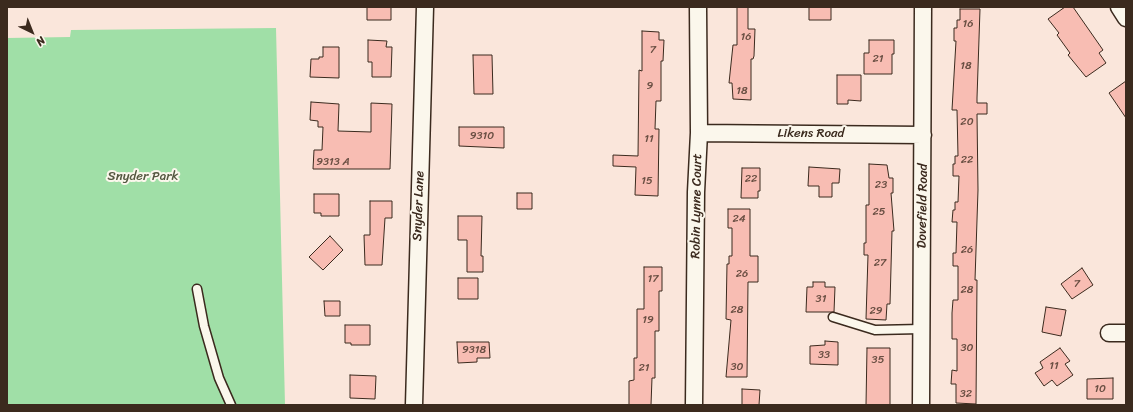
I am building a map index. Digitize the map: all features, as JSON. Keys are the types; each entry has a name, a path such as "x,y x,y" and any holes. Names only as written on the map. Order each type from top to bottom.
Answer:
{"street":[{"name":"Snyder Lane","path":"414,405 425,7"},
{"name":"Robin Lynne Court","path":"694,405 696,192 699,133 698,7"},
{"name":"Dovefield Road","path":"921,405 923,7"},
{"path":"1119,7 1126,18"},
{"name":"Likens Road","path":"699,133 923,134"},
{"path":"1109,333 1126,333"}],"lane":[{"path":"197,289 204,326 219,378 231,405"},
{"path":"833,317 875,330 921,329"}],"green space":[{"name":"Snyder Park","path":"276,28 285,405 7,405 7,38 70,37 71,30"}],"building":[{"path":"367,7 391,7 391,20 367,20"},
{"path":"737,7 748,7 748,29 755,29 754,56 753,59 751,59 751,100 733,99 732,83 729,83 733,45 737,45"},
{"path":"809,7 831,7 831,20 809,20"},
{"path":"1065,7 1073,7 1103,50 1099,53 1106,63 1086,77 1068,55 1070,53 1057,35 1059,33 1048,19"},
{"path":"960,9 980,9 977,103 987,103 987,114 977,114 978,190 975,280 977,280 976,404 956,403 956,384 951,384 952,370 957,371 957,339 952,339 952,313 953,300 958,300 958,266 953,266 953,253 956,253 957,222 952,222 955,202 958,202 959,176 953,176 955,156 958,156 957,110 952,110 956,41 954,41 954,28 957,28 957,20 960,20"},
{"path":"642,31 659,32 659,40 664,40 663,61 661,61 661,101 656,101 655,129 659,129 658,196 635,195 636,167 613,166 613,155 638,156 639,70 642,71"},
{"path":"368,40 387,41 386,47 392,47 391,77 372,77 372,62 368,62"},
{"path":"869,40 894,40 892,74 864,74 864,53 869,53"},
{"path":"323,47 339,47 339,78 310,77 311,59 319,59 319,57 323,57"},
{"path":"473,55 492,55 493,94 474,94"},
{"path":"837,75 861,75 861,101 848,100 848,104 837,104"},
{"path":"1126,81 1126,118 1109,93"},
{"path":"311,102 339,104 338,131 371,132 371,103 392,104 390,169 313,169 314,150 322,150 323,127 318,127 318,121 310,120"},
{"path":"459,127 504,127 504,148 459,146"},
{"path":"869,164 887,165 889,178 893,178 893,193 891,193 894,231 892,231 890,304 887,304 886,320 866,319 868,255 864,255 864,243 866,243 866,205 869,205"},
{"path":"809,167 840,169 839,183 832,183 832,197 819,197 819,186 808,186"},
{"path":"742,168 760,168 760,191 758,191 758,198 741,198"},
{"path":"517,193 532,193 532,209 517,209"},
{"path":"314,194 339,194 339,216 321,216 321,213 314,213"},
{"path":"370,201 392,201 392,218 385,218 382,265 365,265 364,235 370,235"},
{"path":"728,209 750,209 750,256 758,256 758,282 748,282 747,377 726,377 731,320 726,319 727,264 729,264 729,256 732,256 732,228 728,228"},
{"path":"458,216 482,216 481,256 483,256 483,272 467,272 467,240 458,240"},
{"path":"330,236 343,250 323,270 309,257"},
{"path":"644,267 662,267 662,291 659,291 659,331 655,331 655,378 652,378 651,405 629,405 629,381 634,380 634,358 637,358 637,309 644,309"},
{"path":"1082,268 1093,285 1072,299 1061,284"},
{"path":"458,278 478,278 478,299 458,299"},
{"path":"813,282 825,282 825,287 835,287 834,312 806,312 807,287 813,287"},
{"path":"324,301 340,301 340,316 325,316"},
{"path":"1046,307 1066,310 1061,336 1042,332"},
{"path":"345,325 370,325 370,345 351,345 351,343 345,343"},
{"path":"825,341 838,342 838,365 810,364 810,346 825,345"},
{"path":"457,342 489,342 490,358 477,358 477,362 458,363"},
{"path":"867,348 890,348 890,405 866,405"},
{"path":"1060,348 1070,361 1065,364 1073,375 1057,386 1052,380 1044,386 1035,373 1043,368 1040,362"},
{"path":"350,375 376,376 375,399 350,398"},
{"path":"1113,378 1113,399 1087,399 1087,379"},
{"path":"742,389 760,390 759,405 742,405"}]}
